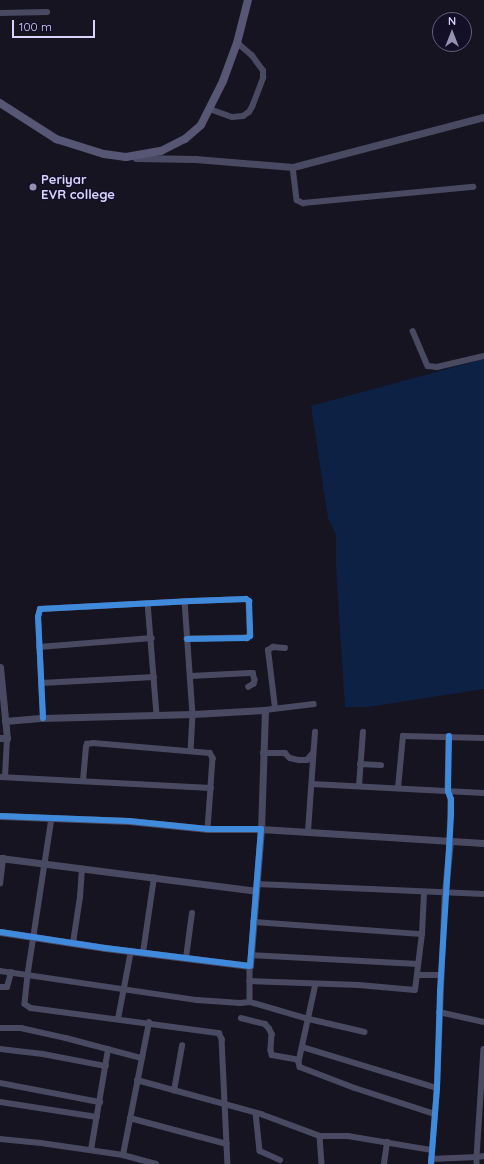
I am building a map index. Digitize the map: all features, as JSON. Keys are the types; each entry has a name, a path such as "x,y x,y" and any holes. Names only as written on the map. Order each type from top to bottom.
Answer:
{"main road":[{"path":"0,103 56,139 104,154 126,157 161,151 185,139 201,125 224,81 237,43 248,0"}],"street":[{"path":"0,13 47,12"},
{"path":"210,109 232,117 243,116 249,112 252,107 263,78 263,71 252,56 237,43"},
{"path":"126,157 195,159 293,167 484,117"},
{"path":"293,167 297,200 303,203 473,188"},
{"path":"413,332 428,366 437,367 484,356"},
{"path":"43,718 38,617 40,609 246,599 250,605 250,636 247,638 187,639"},
{"path":"185,601 193,714 191,750"},
{"path":"148,603 157,715"},
{"path":"39,647 152,638"},
{"path":"275,708 268,650 273,647 285,648"},
{"path":"0,667 5,721 2,777 211,788"},
{"path":"191,676 253,673 255,680 254,684 249,687"},
{"path":"41,683 154,677"},
{"path":"5,721 43,718 193,714 265,710 314,704"},
{"path":"250,1002 250,966 261,829 265,710"},
{"path":"308,832 315,732"},
{"path":"358,786 363,732"},
{"path":"398,788 402,736 484,738"},
{"path":"450,736 448,791 451,800 450,841 445,892 437,1088 431,1162 484,1156"},
{"path":"83,781 86,747 89,743 207,752 213,755 208,829"},
{"path":"263,753 285,753 290,758 299,760 307,760 313,754"},
{"path":"360,764 381,765"},
{"path":"312,784 484,793"},
{"path":"0,816 129,821 208,829 261,829 484,843"},
{"path":"52,818 24,1000 25,1004 31,1008 219,1033 222,1039 228,1164"},
{"path":"0,884 2,858 154,878 256,888 484,894"},
{"path":"73,943 80,897 82,869"},
{"path":"143,953 154,878"},
{"path":"250,981 359,985 415,990 422,934 424,893"},
{"path":"186,958 192,914"},
{"path":"253,922 422,934"},
{"path":"0,932 143,953 250,966"},
{"path":"118,1019 125,989 131,951"},
{"path":"251,955 418,964"},
{"path":"0,971 212,1002 250,1002 309,1020 365,1032"},
{"path":"0,987 7,987 11,973"},
{"path":"417,975 441,976"},
{"path":"316,984 299,1065 302,1068 435,1114"},
{"path":"439,1012 484,1022"},
{"path":"241,1018 265,1024 269,1028 272,1034 272,1055 299,1060"},
{"path":"123,1155 149,1023"},
{"path":"0,1028 21,1028 141,1058"},
{"path":"174,1091 182,1046"},
{"path":"302,1047 437,1088"},
{"path":"0,1049 43,1054 106,1066"},
{"path":"91,1150 108,1049"},
{"path":"477,1164 484,1049"},
{"path":"137,1080 256,1113 320,1136 342,1136 432,1150"},
{"path":"0,1083 100,1102"},
{"path":"0,1102 97,1117"},
{"path":"256,1113 260,1151 280,1160"},
{"path":"130,1118 227,1144"},
{"path":"320,1136 322,1164"},
{"path":"0,1139 123,1155 156,1164"},
{"path":"384,1164 387,1142"}],"water":[{"path":"484,359 484,689 368,707 345,707 336,568 336,535 328,518 311,406"}],"cycle path":[{"path":"43,718 38,617 40,609 192,601 246,599 249,601 250,636 247,638 187,639"},
{"path":"431,1164 437,1088 440,991 451,814 451,799 448,791 449,736"},
{"path":"0,816 129,821 208,829 261,829 250,966 105,948 0,932"}],"place":[{"name":"Periyar EVR college","path":"33,187"}]}
